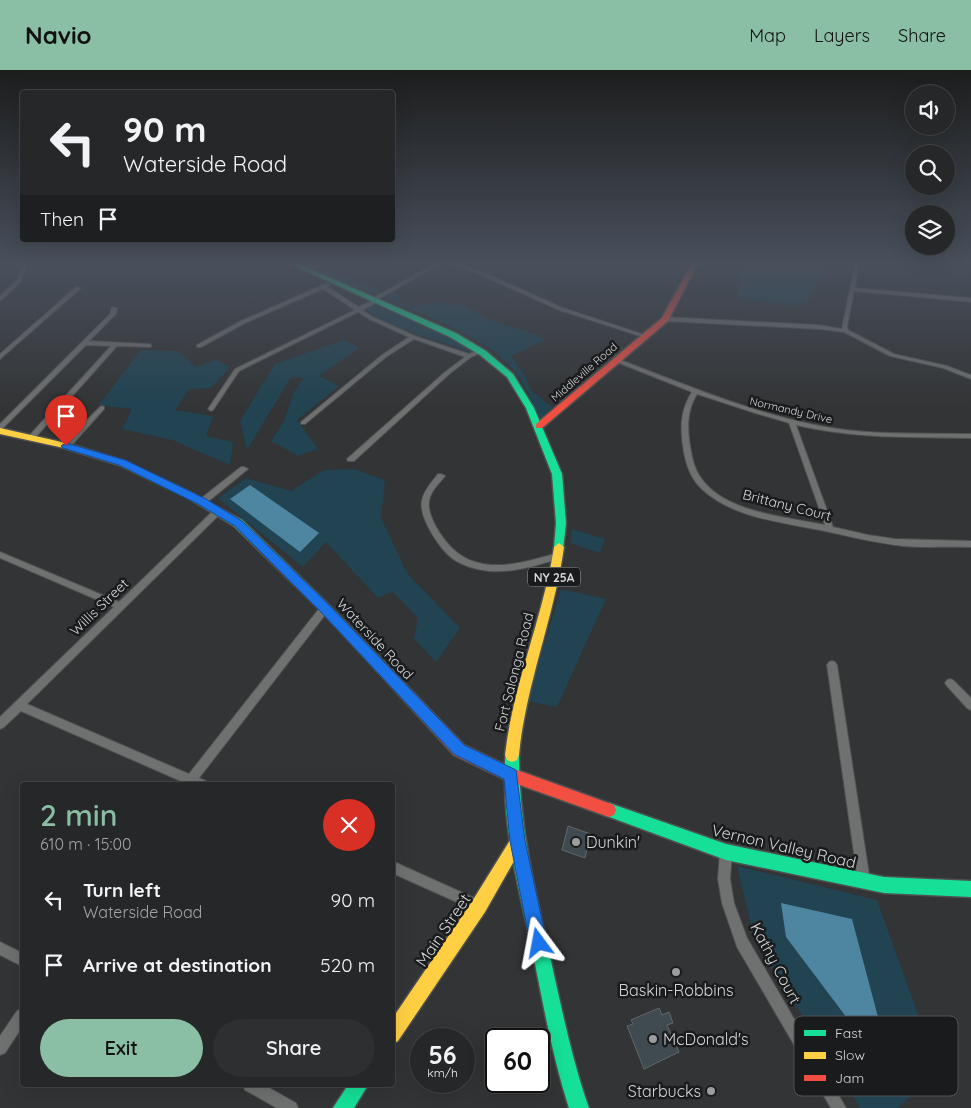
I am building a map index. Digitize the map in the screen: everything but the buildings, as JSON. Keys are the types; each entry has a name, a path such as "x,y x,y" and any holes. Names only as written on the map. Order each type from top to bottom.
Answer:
{"main road":[{"name":"Fort Salonga Road","path":"401,311 455,334 482,351 511,377 527,400 539,426 558,482 560,498 558,556 553,584 515,716 511,744 511,775 517,841 575,1104"},
{"name":"Middleville Road","path":"539,426 645,336 665,318 669,311"},
{"name":"Waterside Road","path":"0,430 66,446 122,463 202,502 238,523 325,608 459,750 511,775"},
{"name":"Vernon Valley Road","path":"511,775 726,852 884,886 971,889"},
{"name":"Main Street","path":"395,1031 479,906 517,841"},
{"path":"343,1108 358,1087"}],"street":[{"path":"0,357 52,311"},
{"path":"0,430 113,311"},
{"path":"199,346 267,311"},
{"path":"211,409 237,370 356,311"},
{"name":"Fort Salonga Road","path":"361,311 371,318 413,337 469,356"},
{"path":"569,311 645,336"},
{"path":"845,331 847,311"},
{"path":"665,318 818,327 845,331 892,355 945,367 971,377"},
{"path":"303,423 384,356 413,337"},
{"path":"85,343 149,346"},
{"path":"31,438 116,344"},
{"path":"350,459 446,374 469,356 482,351"},
{"name":"Normandy Drive","path":"616,360 741,409 792,422 854,433 971,436"},
{"name":"Brittany Court","path":"696,391 688,402 684,414 689,461 694,475 706,489 740,508 896,542 971,544"},
{"path":"66,446 102,408"},
{"path":"792,422 830,529"},
{"path":"202,502 244,468"},
{"path":"441,476 428,492 425,501 426,515 445,545 457,557 474,564 494,568 510,567 558,556"},
{"name":"Willis Street","path":"0,724 218,511"},
{"path":"0,555 120,606"},
{"path":"19,705 189,782 325,608"},
{"path":"832,665 864,881"},
{"path":"950,683 971,705"},
{"name":"Kathy Court","path":"726,852 724,879 728,903 742,942 794,1031"},
{"path":"395,867 479,906"},
{"path":"0,948 20,959"},
{"path":"0,1048 20,1019"},
{"path":"254,1087 291,1108"},
{"name":"Kathy Court","path":"832,1096 839,1108"}],"shaded area":[{"path":"369,311 391,311 450,336 473,350 470,352 386,323"},
{"path":"416,311 474,311 488,319 537,335 545,340 511,356 526,377 531,390 552,407 540,419 528,392 519,377 507,363 476,340"},
{"path":"344,340 359,348 319,376 339,386 297,420 318,449 298,456 271,441 284,421 294,392 304,378 291,377 247,450 240,421 275,364"},
{"path":"141,350 178,351 196,367 217,360 230,367 211,388 189,389 175,410 213,416 206,436 233,442 230,465 172,440 122,429 132,409 99,405"},
{"path":"354,469 385,480 381,518 407,573 460,628 436,662 414,639 418,618 393,592 378,598 326,542 303,567 218,498 246,478 291,491 324,470"},
{"path":"250,485 319,533 300,552 230,499"},
{"path":"572,529 605,539 600,553 570,543"},
{"path":"561,589 606,599 557,707 527,701"},
{"path":"737,866 877,900 919,1016 803,1016 754,938"},
{"path":"781,903 852,919 878,1016 845,1016 786,937"},
{"path":"853,1096 911,1096 897,1108 860,1108"}],"traffic: fast":[{"path":"400,311 453,335 483,353 510,376 530,408 557,474 561,523 559,547"},
{"path":"191,496 238,523 325,608 381,667"},
{"path":"512,755 513,810 521,865 568,1075 579,1108"},
{"path":"609,810 726,852 884,885 971,889"},
{"path":"343,1108 358,1087"}],"traffic: slow":[{"path":"0,431 66,446 122,463 191,496"},
{"path":"512,755 520,702 549,599 559,547"},
{"path":"395,1031 479,906 517,842"}],"traffic: jam":[{"path":"539,426 665,319 669,311"},
{"path":"381,667 459,750 511,775 609,810"}],"place":[{"name":"Dunkin'","path":"576,842"},
{"name":"Baskin-Robbins","path":"676,972"},
{"name":"McDonald's","path":"653,1039"},
{"name":"Starbucks","path":"711,1091"}],"route":[{"path":"66,446 122,463 157,478 238,523 325,608 459,750 511,775 517,841 539,943"}]}
